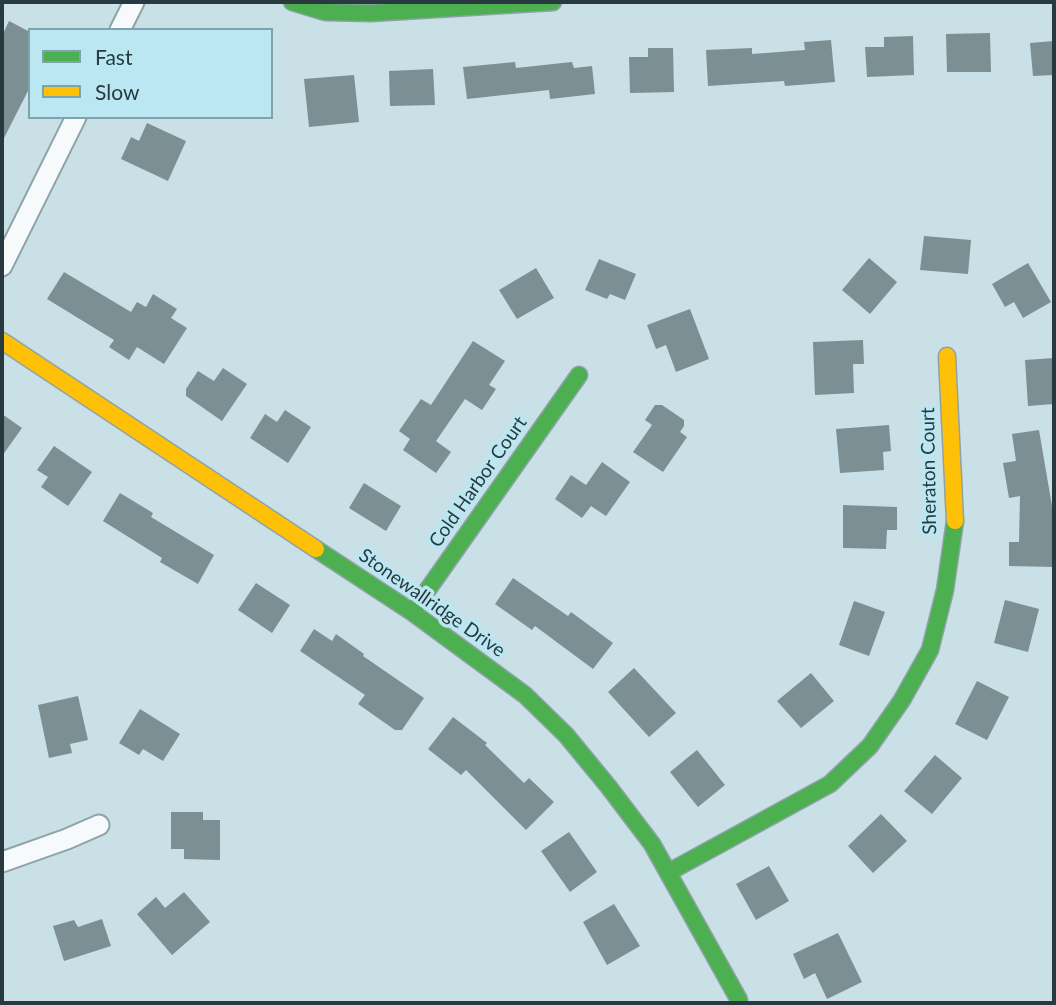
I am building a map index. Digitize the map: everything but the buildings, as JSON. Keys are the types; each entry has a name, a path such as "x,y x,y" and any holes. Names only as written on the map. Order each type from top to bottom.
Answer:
{"street":[{"path":"121,28 134,2"},
{"path":"292,2 325,12 371,13 553,2"},
{"path":"2,266 75,119"},
{"name":"Stonewallridge Drive","path":"2,341 412,612 525,695 566,735 652,844 739,1000"},
{"name":"Sheraton Court","path":"669,872 830,784 870,746 902,700 930,650 946,590 955,520 947,356"},
{"name":"Cold Harbor Court","path":"412,612 579,375"},
{"path":"2,862 99,825"}],"traffic: fast":[{"path":"292,2 325,12 371,13 553,2"},
{"path":"412,612 579,375"},
{"path":"669,872 830,784 870,746 902,700 930,650 945,590 955,521"},
{"path":"316,549 412,612 525,695 566,735 652,844 739,1000"}],"traffic: slow":[{"path":"2,341 316,549"},
{"path":"947,356 955,521"}]}
